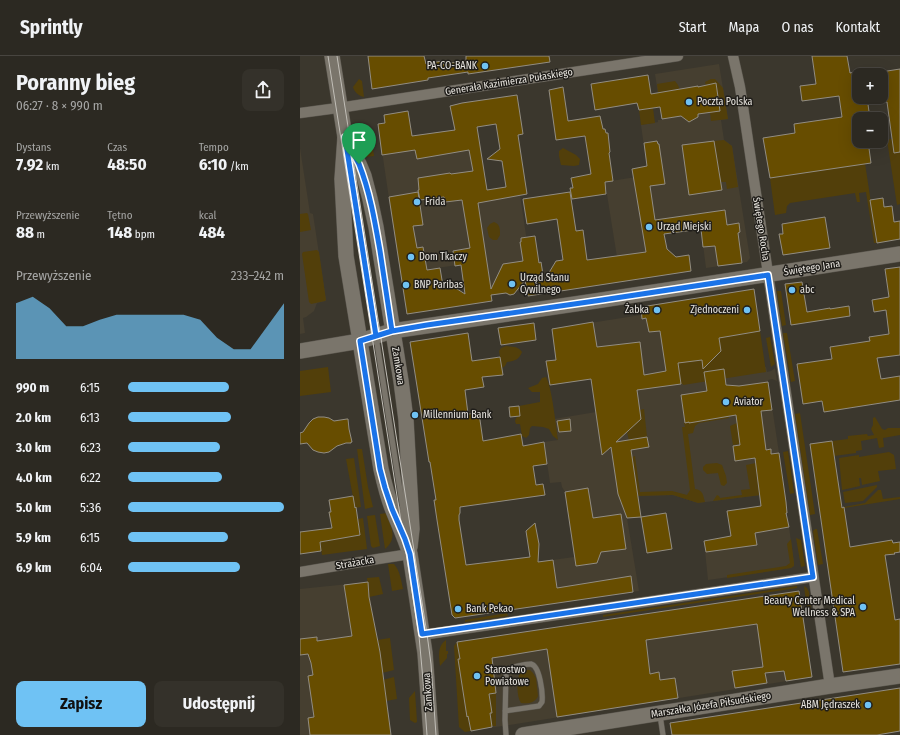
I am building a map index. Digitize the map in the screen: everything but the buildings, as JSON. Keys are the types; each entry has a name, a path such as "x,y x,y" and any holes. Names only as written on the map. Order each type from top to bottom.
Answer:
{"street":[{"name":"Zamkowa","path":"332,56 345,137 342,179 345,243 349,275 380,469 392,509 410,554 422,634 431,735"},
{"name":"Generała Kazimierza Pułaskiego","path":"300,113 678,56"},
{"name":"Świętego Rocha","path":"733,56 740,87 830,686"},
{"name":"Zamkowa","path":"345,137 364,176 370,199 376,227 405,409 412,525 410,554"},
{"name":"Świętego Jana","path":"300,351 360,341 392,331 900,254"},
{"name":"Strażacka","path":"300,572 410,554"},
{"path":"422,634 813,577"},
{"name":"Marszałka Józefa Piłsudskiego","path":"523,735 900,676"}],"lane":[{"path":"345,137 410,554"},
{"path":"505,711 539,706 541,704 543,699 539,675 533,665 516,666 507,671 505,711 506,735"},
{"path":"659,714 663,735"}],"shaded area":[{"path":"719,64 728,119 721,120 724,140 732,146 750,258 747,262 706,268 701,229 658,235 664,275 621,282 605,182 648,175 641,125 662,120 655,74"},
{"path":"359,79 362,81 364,97 360,96 354,91 353,87"},
{"path":"715,79 723,88 728,119 711,121 710,112 720,112 716,84 706,86 705,82"},
{"path":"675,81 680,90 658,92 657,84"},
{"path":"462,104 478,202 520,195 535,295 528,296 527,289 517,291 510,295 507,293 491,295 487,261 400,273 378,124 384,124 386,120 384,115 408,111 413,136 454,130 450,106"},
{"path":"653,108 655,123 641,125 639,110"},
{"path":"366,127 370,130 374,156 363,156 357,129"},
{"path":"900,137 900,204 897,205 888,146 888,140"},
{"path":"724,140 732,146 738,187 727,189 726,182 720,182 714,141"},
{"path":"300,148 310,213 313,214 326,300 317,303 314,311 303,318 305,333 300,334"},
{"path":"563,148 580,159 579,165 561,165 559,151"},
{"path":"865,163 877,243 874,243 866,192 859,193 860,202 857,202 855,193 790,203 787,206 786,213 775,215 770,178"},
{"path":"307,213 311,230 300,232 300,214"},
{"path":"494,222 499,225 500,229 500,235 497,240 493,240 489,237 487,228"},
{"path":"317,250 319,252 326,300 311,304 309,302 302,254 303,252"},
{"path":"777,291 781,291 786,325 782,326"},
{"path":"669,302 681,384 766,367 767,372 775,368 777,381 772,379 768,380 779,453 761,495 698,503 673,495 638,496 641,517 627,518 639,591 537,606 531,563 574,557 565,492 561,482 550,483 544,442 558,440 554,419 596,412 585,338 554,343 552,329 641,315 641,307"},
{"path":"760,331 766,372 683,385 681,384 677,360 690,361 715,358 721,351 719,338"},
{"path":"783,333 787,333 795,381 791,382"},
{"path":"770,337 775,364 771,367 766,338"},
{"path":"506,346 517,348 522,352 518,358 514,361 507,362 502,368 499,351 501,348"},
{"path":"328,367 331,392 300,396 300,371"},
{"path":"546,377 552,398 558,440 553,436 549,429 532,426 530,428 529,435 526,438 522,436 520,424 516,424 515,421 520,415 519,406 540,402 540,392 532,392 528,388 538,384 542,378"},
{"path":"644,409 647,437 629,441 627,432 641,419 640,410"},
{"path":"800,413 815,514 810,515 795,414"},
{"path":"728,416 729,418 699,423 695,426 693,433 688,434 695,489 701,492 705,502 698,503 673,495 638,496 632,457 635,456 640,492 672,491 687,495 690,490 682,427 685,427 684,423 689,421 689,423"},
{"path":"875,417 882,429 900,428 900,435 883,438 884,447 879,448 877,438 861,441 862,450 856,451 856,453 834,456 832,441 848,439 848,436 867,434 868,436 874,435 871,429 873,425 873,418"},
{"path":"737,423 740,444 733,445 730,426"},
{"path":"357,449 362,449 373,507 365,509"},
{"path":"788,451 794,493 790,494 783,452"},
{"path":"889,452 894,455 896,469 878,471 880,481 862,485 861,478 859,478 860,486 842,490 839,458 859,455 859,457"},
{"path":"354,458 361,507 355,508 346,459"},
{"path":"717,463 722,465 726,476 727,483 724,486 721,485 718,473 707,474 703,470 703,467 706,464"},
{"path":"756,463 761,495 713,501 717,495 720,498 742,495 741,490 750,489 746,465"},
{"path":"877,485 877,487 863,501 845,503 843,492"},
{"path":"878,490 881,490 883,499 900,497 900,499 844,508 865,503"},
{"path":"387,513 392,527 392,537 389,545 385,549 380,514"},
{"path":"375,515 380,546 373,548 371,546 367,516"},
{"path":"363,518 367,549 322,555 320,542 360,535 358,519"},
{"path":"789,527 794,563 794,566 791,568 708,580 704,541"},
{"path":"817,529 823,564 818,565 813,531"},
{"path":"796,538 801,540 805,566 801,567"},
{"path":"791,539 794,566 791,568 727,578 727,575 786,566 790,563 787,544"},
{"path":"388,564 394,564 398,570 403,589 392,591"},
{"path":"379,577 383,594 369,597 367,578"},
{"path":"368,582 391,735 300,735 300,589"},
{"path":"797,586 797,588 603,617 603,615"},
{"path":"804,586 809,592 812,617 808,617"},
{"path":"799,591 812,677 471,731 467,717 458,659 460,659 457,642"},
{"path":"507,613 508,616 465,622 465,620"},
{"path":"390,638 394,670 382,673 377,640"},
{"path":"446,640 446,651 448,651 448,654 447,658 440,666 440,648"},
{"path":"457,642 460,659 458,660 467,716 471,731 465,732 459,727 454,646"},
{"path":"530,670 536,678 538,696 533,702 529,703 521,703 519,700 519,675 520,672"},
{"path":"394,677 397,699 386,701 383,680"},
{"path":"415,691 417,722 415,723 410,720 409,698"},
{"path":"496,693 496,726 492,726 489,694"}],"tram line":[{"path":"328,56 419,636 427,735"},
{"path":"337,56 427,634 431,664 436,735"}],"place":[{"name":"PA-CO-BANK","path":"485,66"},
{"name":"Poczta Polska","path":"689,102"},
{"name":"Frida","path":"417,202"},
{"name":"Urząd Miejski","path":"649,227"},
{"name":"Dom Tkaczy","path":"411,257"},
{"name":"Urząd Stanu Cywilnego","path":"512,284"},
{"name":"BNP Paribas","path":"406,285"},
{"name":"abc","path":"792,290"},
{"name":"Żabka","path":"657,310"},
{"name":"Zjednoczeni","path":"747,310"},
{"name":"Aviator","path":"726,402"},
{"name":"Millennium Bank","path":"415,415"},
{"name":"Beauty Center Medical Wellness & SPA","path":"863,607"},
{"name":"Bank Pekao","path":"458,609"},
{"name":"Starostwo Powiatowe","path":"477,676"},
{"name":"ABM Jędraszek","path":"868,705"}],"route":[{"path":"359,164 345,137 376,336 380,334 392,331 427,325 768,275 813,577 422,634 410,554 392,509 380,469 360,341 376,336 392,331 376,227 364,176 359,164"}]}
